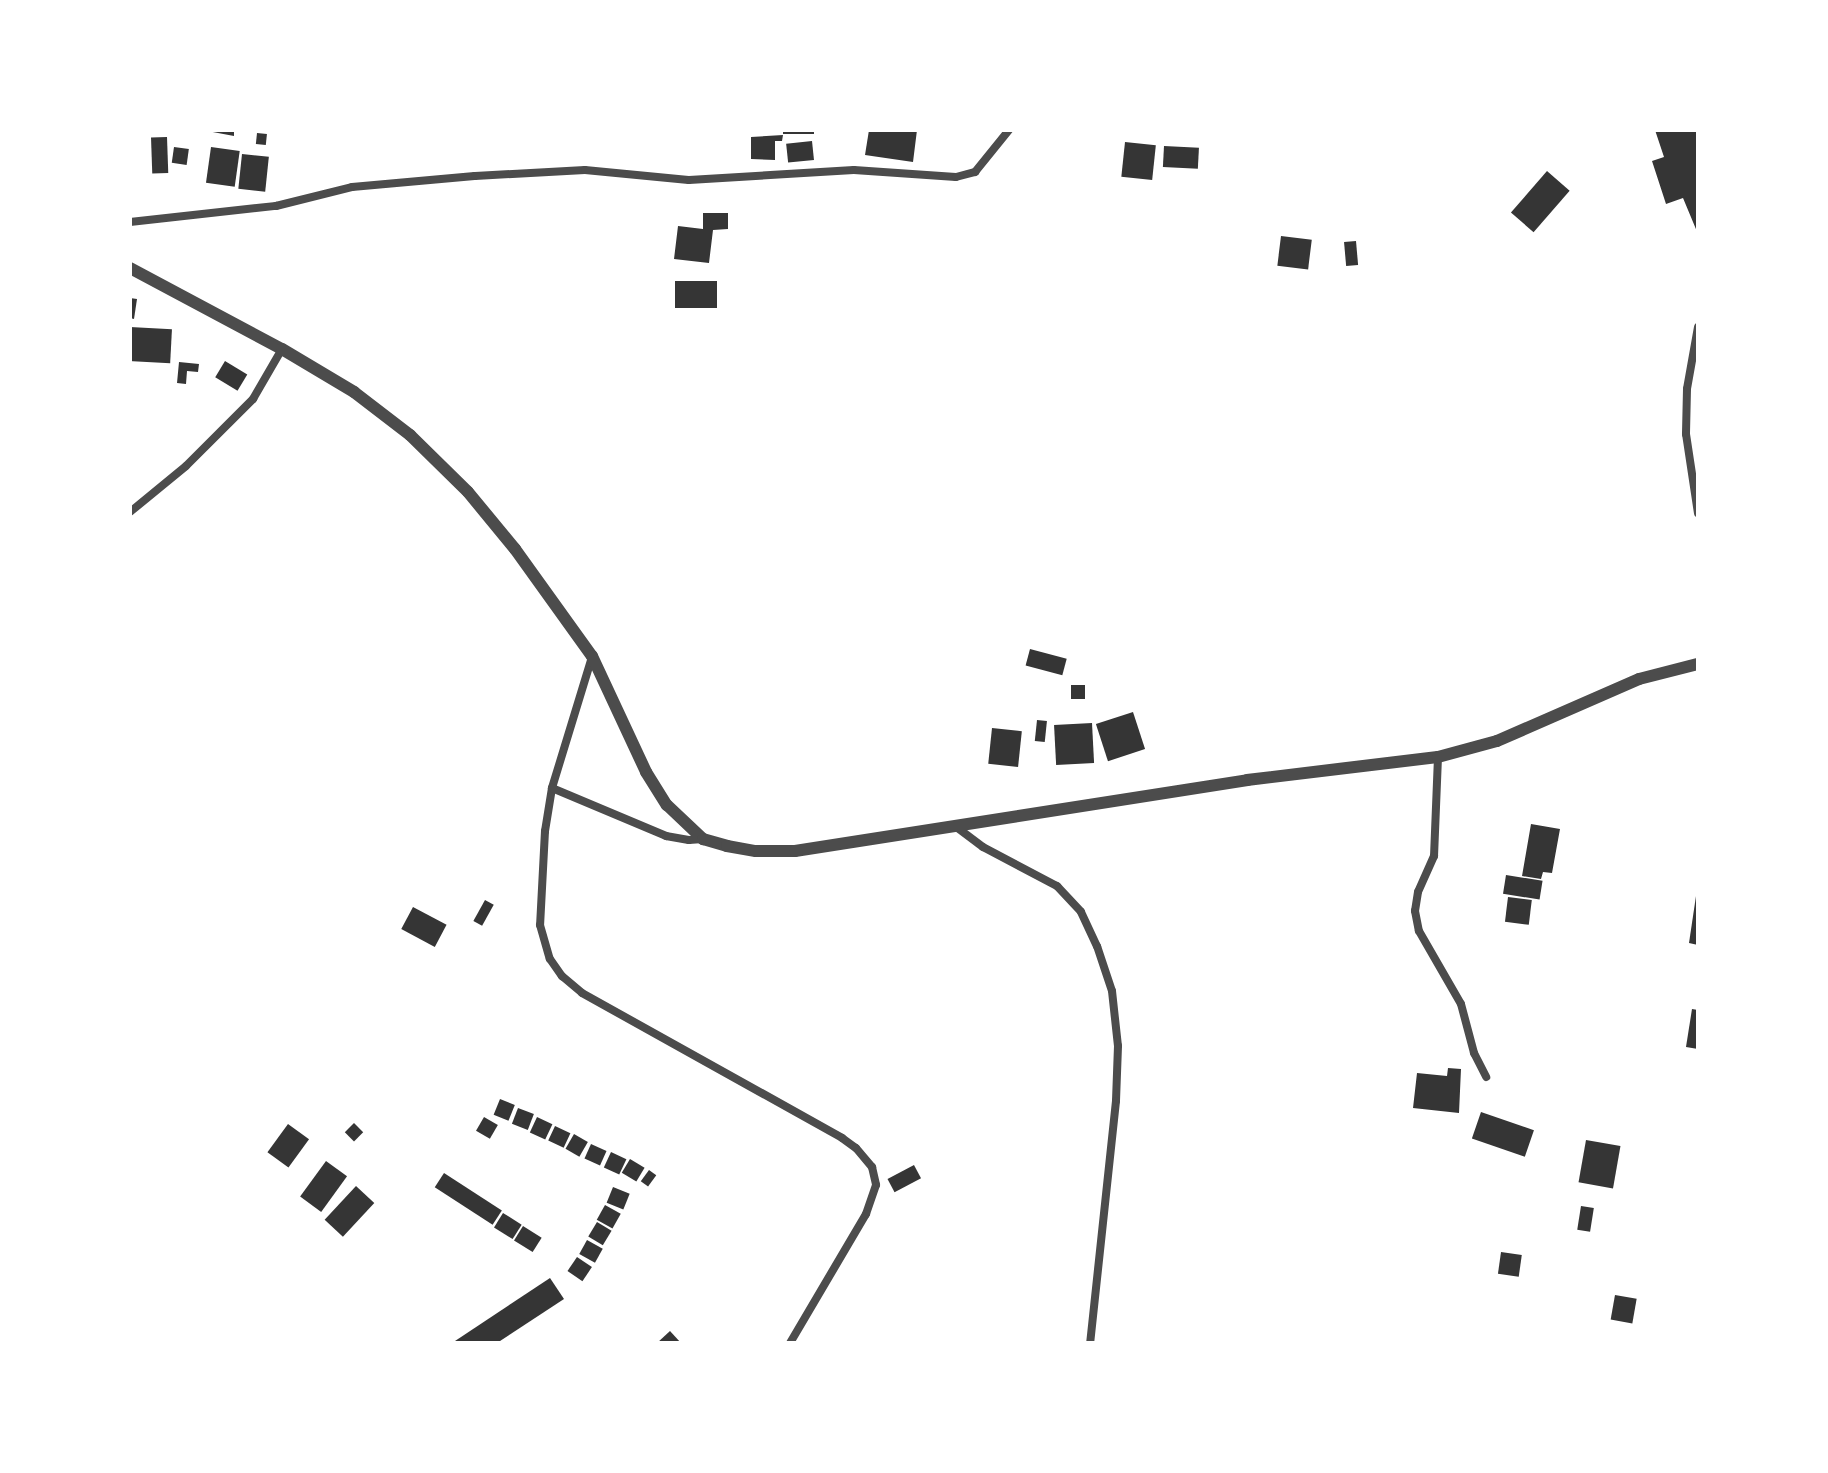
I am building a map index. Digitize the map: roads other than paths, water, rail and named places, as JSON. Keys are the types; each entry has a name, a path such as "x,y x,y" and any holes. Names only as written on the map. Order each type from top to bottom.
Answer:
{"street":[{"path":"130,222 276,206 352,187 585,170 689,180 854,170 956,177 975,172 1009,130"},
{"path":"130,268 282,349 354,392 410,435 468,492 515,549 592,656 646,772 667,805 703,839"},
{"path":"1698,327 1687,389 1686,434 1698,513"},
{"path":"130,512 186,466 253,399 282,349"},
{"path":"592,656 552,788 541,875 540,925 550,959 562,976 582,993 842,1138 856,1148 872,1167 876,1185 866,1214 790,1343"},
{"path":"552,788 666,836 703,839 756,851 795,851 1247,780 1438,757 1497,741 1639,679 1698,664"},
{"path":"1438,757 1434,856 1418,892 1415,911 1419,931 1461,1004 1474,1053 1486,1077"},
{"path":"955,826 983,847 1057,886 1081,912 1097,946 1112,991 1118,1046 1116,1101 1090,1343"}]}
